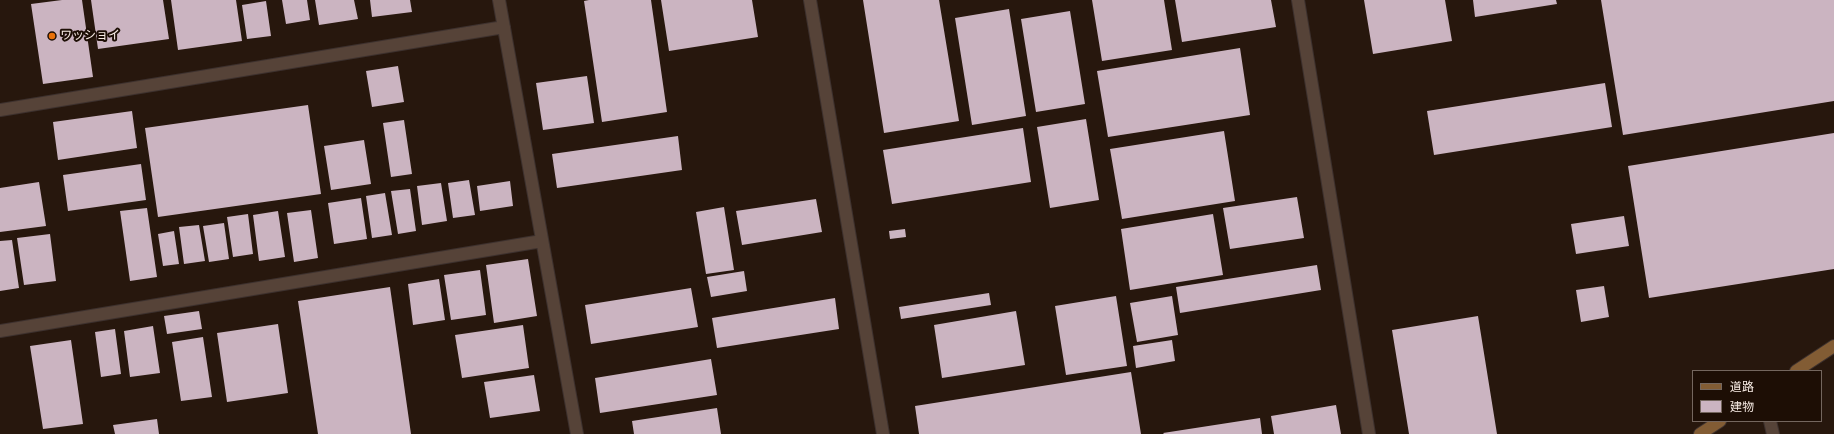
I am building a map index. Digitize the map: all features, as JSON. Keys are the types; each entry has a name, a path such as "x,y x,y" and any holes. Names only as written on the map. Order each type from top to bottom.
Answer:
{"street":[{"path":"499,0 577,434"},
{"path":"810,0 883,434"},
{"path":"1298,0 1369,434"},
{"path":"0,110 504,27"},
{"path":"0,331 542,241"},
{"path":"1798,370 1834,346"},
{"path":"1700,434 1718,422"},
{"path":"1770,422 1773,434"}],"building":[{"path":"62,0 82,0 93,77 43,84 31,4"},
{"path":"91,0 163,0 169,39 98,49"},
{"path":"171,0 236,0 242,41 178,50"},
{"path":"282,0 307,0 310,20 286,24"},
{"path":"315,0 354,0 358,19 319,25"},
{"path":"370,0 410,0 412,12 372,17"},
{"path":"651,0 667,112 602,122 584,1"},
{"path":"661,0 752,0 758,37 669,51"},
{"path":"863,0 939,0 959,121 884,133"},
{"path":"1092,0 1164,0 1172,50 1102,61"},
{"path":"1175,0 1271,0 1276,27 1182,42"},
{"path":"1364,0 1445,0 1452,41 1373,54"},
{"path":"1473,0 1556,0 1557,4 1475,17"},
{"path":"1601,0 1834,0 1834,101 1623,135"},
{"path":"266,1 271,36 247,39 242,5"},
{"path":"1009,9 1026,116 972,125 955,18"},
{"path":"1070,11 1085,104 1036,112 1021,19"},
{"path":"1240,48 1250,115 1108,137 1097,71"},
{"path":"398,66 404,102 372,107 366,71"},
{"path":"587,76 594,123 543,130 536,83"},
{"path":"1605,83 1612,127 1434,155 1427,111"},
{"path":"308,105 321,194 158,217 145,128"},
{"path":"132,111 137,148 58,160 53,122"},
{"path":"1086,119 1099,200 1050,208 1037,127"},
{"path":"404,120 412,174 391,177 383,123"},
{"path":"1023,128 1031,182 892,204 883,150"},
{"path":"1224,131 1235,201 1122,219 1110,149"},
{"path":"1834,133 1834,269 1649,298 1628,166"},
{"path":"678,136 682,170 557,188 552,154"},
{"path":"364,140 371,184 331,190 324,146"},
{"path":"141,164 146,200 68,211 63,175"},
{"path":"469,180 475,215 453,218 448,183"},
{"path":"510,181 513,206 480,211 477,186"},
{"path":"39,182 46,226 0,232 0,188"},
{"path":"441,183 447,221 422,225 417,186"},
{"path":"410,189 416,231 398,234 391,191"},
{"path":"385,193 392,235 372,238 366,196"},
{"path":"1297,197 1304,238 1230,249 1223,208"},
{"path":"361,198 367,239 334,244 328,203"},
{"path":"816,199 822,232 742,245 736,211"},
{"path":"724,207 734,270 706,274 696,212"},
{"path":"147,208 157,277 130,281 120,211"},
{"path":"311,210 318,258 294,262 287,213"},
{"path":"278,211 285,257 259,261 253,215"},
{"path":"248,214 253,254 233,257 227,217"},
{"path":"1213,214 1223,275 1130,290 1121,229"},
{"path":"1624,216 1629,246 1576,254 1571,224"},
{"path":"224,223 229,259 209,262 203,226"},
{"path":"199,225 205,261 184,264 179,227"},
{"path":"905,229 906,237 890,239 889,231"},
{"path":"174,231 179,264 163,266 158,234"},
{"path":"50,234 56,281 24,285 17,238"},
{"path":"12,240 19,288 0,291 0,241"},
{"path":"528,259 537,316 494,323 486,265"},
{"path":"1317,265 1321,290 1180,313 1176,287"},
{"path":"480,270 486,315 451,320 444,275"},
{"path":"744,271 747,291 711,297 707,277"},
{"path":"439,279 445,320 413,325 408,284"},
{"path":"1604,286 1609,317 1581,322 1576,290"},
{"path":"390,287 411,434 318,434 298,301"},
{"path":"691,288 698,327 591,344 585,305"},
{"path":"989,293 991,305 901,319 899,307"},
{"path":"1116,296 1127,366 1066,375 1055,306"},
{"path":"1172,296 1178,335 1137,342 1130,303"},
{"path":"835,298 839,329 717,348 712,318"},
{"path":"199,311 202,329 167,334 164,316"},
{"path":"1016,311 1025,365 942,378 934,325"},
{"path":"1478,316 1497,434 1409,434 1392,330"},
{"path":"278,324 288,393 227,402 217,333"},
{"path":"523,325 529,368 462,378 455,335"},
{"path":"153,326 160,373 130,377 124,331"},
{"path":"115,329 121,374 101,377 95,332"},
{"path":"203,337 212,397 181,401 172,342"},
{"path":"71,340 83,424 43,429 30,346"},
{"path":"1172,340 1175,361 1136,368 1133,346"},
{"path":"711,359 717,395 600,413 595,378"},
{"path":"1131,372 1141,434 919,434 915,406"},
{"path":"534,375 540,411 490,418 484,382"},
{"path":"1336,405 1341,434 1274,434 1271,416"},
{"path":"717,408 721,434 634,434 632,421"},
{"path":"1260,418 1262,434 1163,433"},
{"path":"157,419 159,434 115,434 113,425"}],"place":[{"name":"ワッショイ","path":"52,36"}]}
